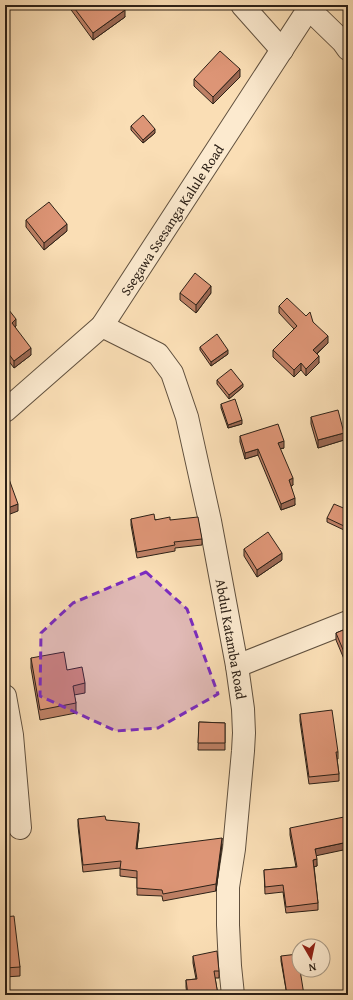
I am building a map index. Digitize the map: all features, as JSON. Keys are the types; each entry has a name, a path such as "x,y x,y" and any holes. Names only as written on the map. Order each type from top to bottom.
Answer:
{"street":[{"path":"242,5 282,50"},
{"path":"310,7 348,49"},
{"name":"Ssegawa Ssesanga Kalule Road","path":"5,411 102,326 310,7"},
{"name":"Abdul Katamba Road","path":"102,326 158,354 172,373 187,417 210,521 237,666 243,709 243,751 234,849 228,887 230,966 233,995"},
{"path":"237,666 348,622"},
{"path":"5,696 12,735 20,828"}],"highlighted area":[{"path":"146,572 187,609 218,694 158,728 116,731 40,696 41,633 73,603"}],"building":[{"path":"72,5 121,5 125,10 93,33"},
{"path":"220,51 240,69 213,97 194,79"},
{"path":"143,115 155,129 143,140 131,126"},
{"path":"49,202 67,224 44,243 26,220"},
{"path":"195,273 211,286 196,305 180,293"},
{"path":"287,298 306,316 310,312 313,322 328,336 313,350 319,356 306,369 301,363 294,370 273,350 297,326 279,306"},
{"path":"5,305 16,319 12,323 31,348 14,361 5,349"},
{"path":"217,334 228,350 211,362 200,347"},
{"path":"231,369 243,384 229,395 217,380"},
{"path":"348,376 348,383 344,379"},
{"path":"235,399 242,420 228,425 221,404"},
{"path":"338,410 344,433 318,440 311,417"},
{"path":"278,424 284,441 278,443 293,478 289,480 295,498 281,504 258,449 245,453 240,436"},
{"path":"5,468 18,504 5,509"},
{"path":"334,504 348,510 348,518 344,526 327,518"},
{"path":"154,514 155,520 170,517 170,520 198,517 202,539 174,542 175,545 137,552 131,519"},
{"path":"268,532 282,553 257,570 244,549"},
{"path":"348,628 348,650 344,652 336,633"},
{"path":"64,652 67,670 82,667 85,683 73,686 76,703 40,710 31,658"},
{"path":"332,710 338,752 336,752 339,774 309,777 300,714"},
{"path":"199,722 225,723 225,743 198,743"},
{"path":"105,816 106,820 139,823 136,849 222,838 216,884 163,894 162,890 137,888 137,871 120,869 121,861 83,865 78,819"},
{"path":"344,817 348,842 315,849 317,859 313,860 318,903 286,907 283,885 265,887 264,870 297,867 290,828"},
{"path":"14,916 20,967 5,968 5,917"},
{"path":"217,951 219,971 214,971 218,995 188,995 186,980 197,979 193,956"},
{"path":"291,955 291,978 301,978 304,995 287,995 281,956"}]}
